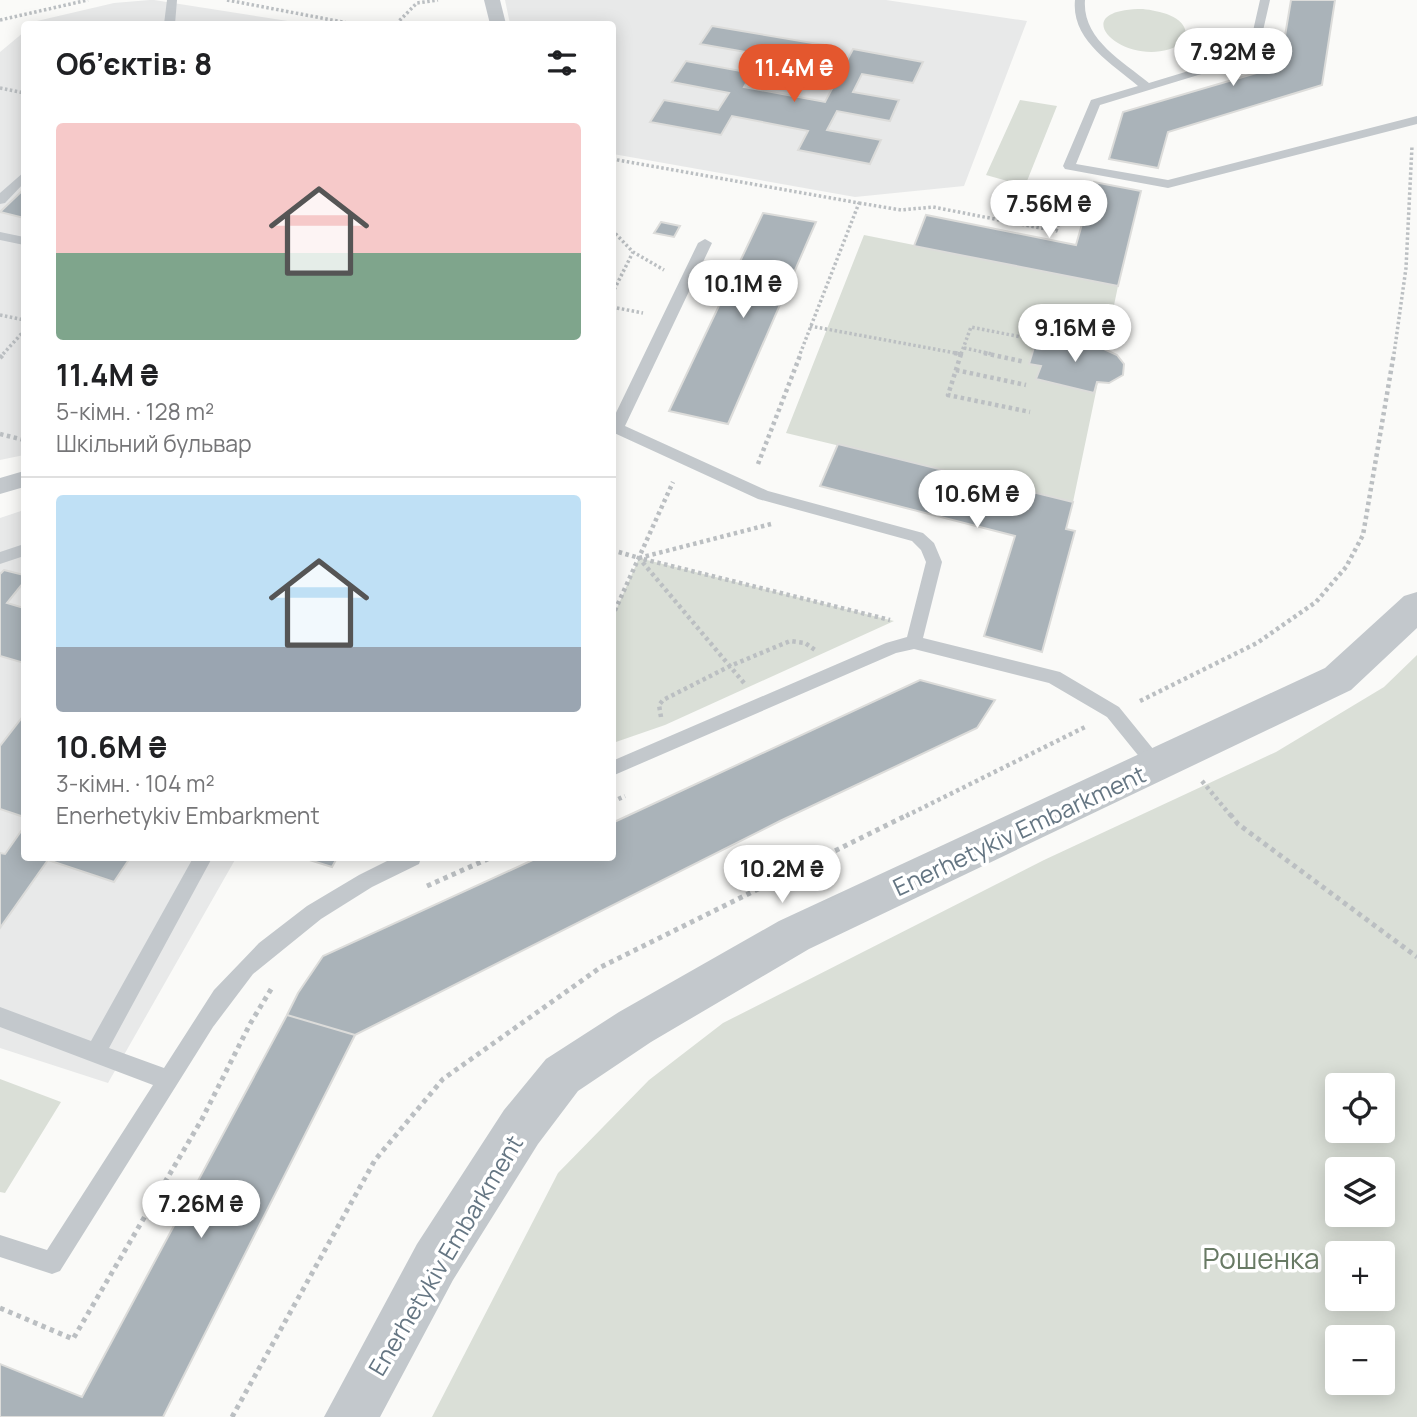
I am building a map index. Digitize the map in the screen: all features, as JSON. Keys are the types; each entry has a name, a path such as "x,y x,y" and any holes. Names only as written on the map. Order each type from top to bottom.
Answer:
{"street":[{"path":"492,0 497,21"},
{"path":"0,486 21,480"},
{"name":"Enerhetykiv Embarkment","path":"351,1417 435,1262 521,1127 562,1075 635,1027 794,935 1338,679 1417,606"}],"lane":[{"path":"170,21 172,0"},
{"path":"1080,0 1076,12 1084,32 1145,86"},
{"path":"1265,0 1253,55 1095,103 1069,166 1168,184 1415,120"},
{"path":"0,200 21,179"},
{"path":"0,236 21,240"},
{"path":"616,424 705,243"},
{"path":"616,426 763,495 917,537 928,547 934,562 916,634 892,648 616,767"},
{"path":"0,558 21,551"},
{"path":"916,634 1054,677 1113,712 1168,760"},
{"path":"95,1054 201,861"},
{"path":"0,1246 52,1263 230,985 258,956 318,909 406,861"},
{"path":"0,1017 169,1080"}],"path":[{"path":"0,20 88,0"},
{"path":"227,0 338,21"},
{"path":"399,21 418,2 438,0"},
{"path":"0,88 21,92"},
{"path":"1415,120 1406,268 1389,388 1363,535 1346,567 1316,602 1257,643 1138,701 1168,760 1238,824 1417,957"},
{"path":"616,160 901,210 933,207 1056,231 1074,182 1092,169"},
{"path":"749,488 859,203"},
{"path":"616,234 634,252 686,283"},
{"path":"616,286 634,252"},
{"path":"0,315 21,319"},
{"path":"810,326 961,354"},
{"path":"1026,338 971,327 948,395 1030,412"},
{"path":"0,358 21,334"},
{"path":"964,348 1025,362"},
{"path":"956,370 1026,385"},
{"path":"0,434 21,439"},
{"path":"616,608 683,459"},
{"path":"639,558 822,511"},
{"path":"616,551 916,634"},
{"path":"639,558 747,687"},
{"path":"662,722 659,709 663,700 730,666 790,641 806,643 818,652"},
{"path":"232,1417 375,1160 443,1079 601,967 1113,712"},
{"path":"416,891 483,861"},
{"path":"0,1308 73,1339 202,1119 250,1024 276,980"}],"shaded area":[{"path":"154,0 288,21 37,21 114,3"},
{"path":"505,0 886,0 1027,21 964,186 855,197 616,155 616,21 509,21"},
{"path":"21,34 21,456 0,460 0,52"},
{"path":"21,511 21,861 234,861 108,1083 0,1048 0,518"}],"green space":[{"path":"1143,9 1158,11 1179,21 1184,26 1185,41 1165,50 1145,52 1112,39 1104,29 1105,19 1117,12"},
{"path":"1020,100 1057,106 1025,186 986,175"},
{"path":"864,235 1118,286 1073,502 786,433"},
{"path":"639,558 894,621 665,725 616,742 616,610"},
{"name":"Рошенка","path":"1417,655 1417,1417 432,1417 558,1173 649,1080 723,1023 1044,860 1276,752 1384,687"},
{"path":"0,1079 61,1102 5,1193 0,1192"}],"building":[{"path":"1291,0 1335,0 1322,85 1168,132 1158,168 1109,159 1123,112 1280,66"},
{"path":"712,26 836,47 826,66 700,44"},
{"path":"853,49 923,62 913,83 862,74 853,92 899,100 890,121 837,111 827,130 881,140 870,164 798,150 808,131 732,116 721,135 650,122 664,100 718,110 729,93 672,82 686,61 752,73 744,87 825,102"},
{"path":"1094,182 1141,191 1118,286 914,246 926,215 1076,245"},
{"path":"21,192 21,217 0,212"},
{"path":"763,213 816,222 728,424 669,411"},
{"path":"661,222 680,226 674,237 654,233"},
{"path":"1038,334 1104,349 1117,355 1124,364 1123,375 1109,383 1097,382 1094,393 1036,379 1041,366 1029,364"},
{"path":"838,444 1073,502 1066,529 1075,531 1042,652 984,636 1015,536 820,486"},
{"path":"4,570 21,574 21,586 7,603 21,607 21,662 0,656 0,574"},
{"path":"920,680 995,700 977,728 780,821 355,1035 287,1015 323,956 530,861 616,861 616,821"},
{"path":"21,719 21,816 0,809 0,746"},
{"path":"21,831 21,861 47,861 0,928 0,853 5,854"},
{"path":"51,861 128,861 114,882"},
{"path":"313,861 335,861 332,867"},
{"path":"287,1015 355,1035 163,1417 0,1417 0,1364 82,1397"}]}
